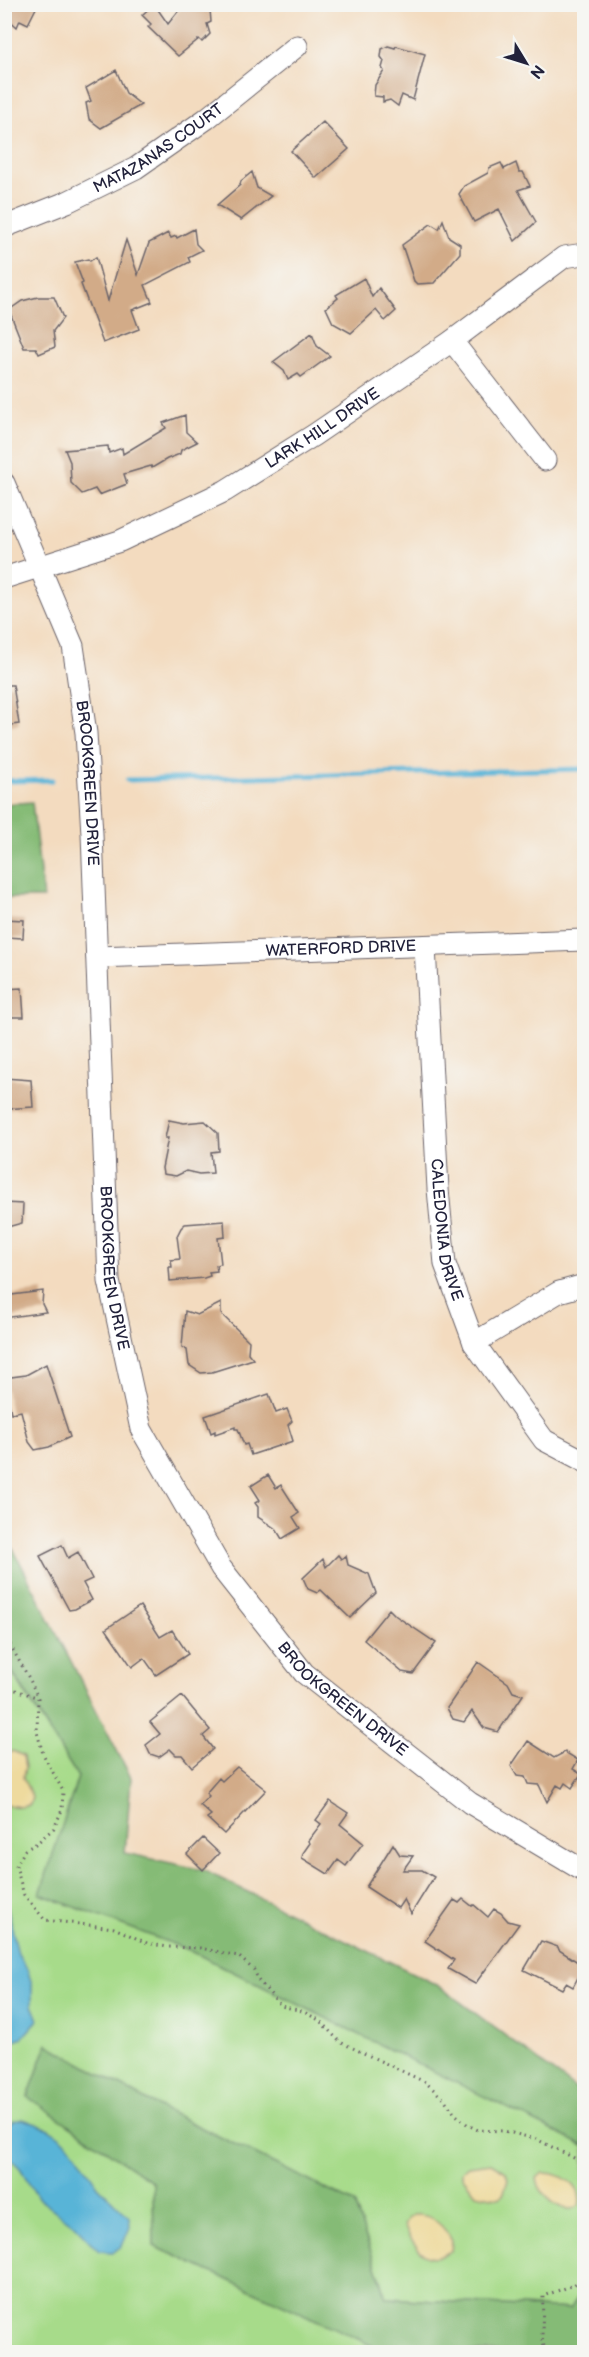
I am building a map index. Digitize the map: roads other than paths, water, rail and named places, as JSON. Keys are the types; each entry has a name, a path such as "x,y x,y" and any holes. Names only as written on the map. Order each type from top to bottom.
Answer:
{"street":[{"name":"MATAZANAS COURT","path":"4,227 67,202 136,168 206,119 297,46"},
{"name":"LARK HILL DRIVE","path":"4,578 120,541 225,491 314,435 452,341 564,257 585,254"},
{"path":"452,341 545,460"},
{"name":"BROOKGREEN DRIVE","path":"4,483 73,646 86,733 109,1281 141,1429 221,1568 304,1673 470,1803 585,1870"},
{"name":"WATERFORD DRIVE","path":"97,957 425,948 585,940"},
{"name":"CALEDONIA DRIVE","path":"425,948 438,1189 445,1264 474,1343 544,1440 585,1461"},
{"path":"474,1343 559,1292 585,1285"}],"water":[{"path":"4,1892 18,1954 27,1969 32,1984 32,2005 38,2020 22,2038 5,2045"},
{"path":"23,2119 49,2129 61,2137 75,2151 98,2186 129,2217 130,2227 122,2246 113,2252 99,2251 73,2224 39,2199 20,2168 5,2153 5,2128 14,2121"}],"waterway":[{"path":"127,780 584,769"},
{"path":"4,781 52,780"}]}
